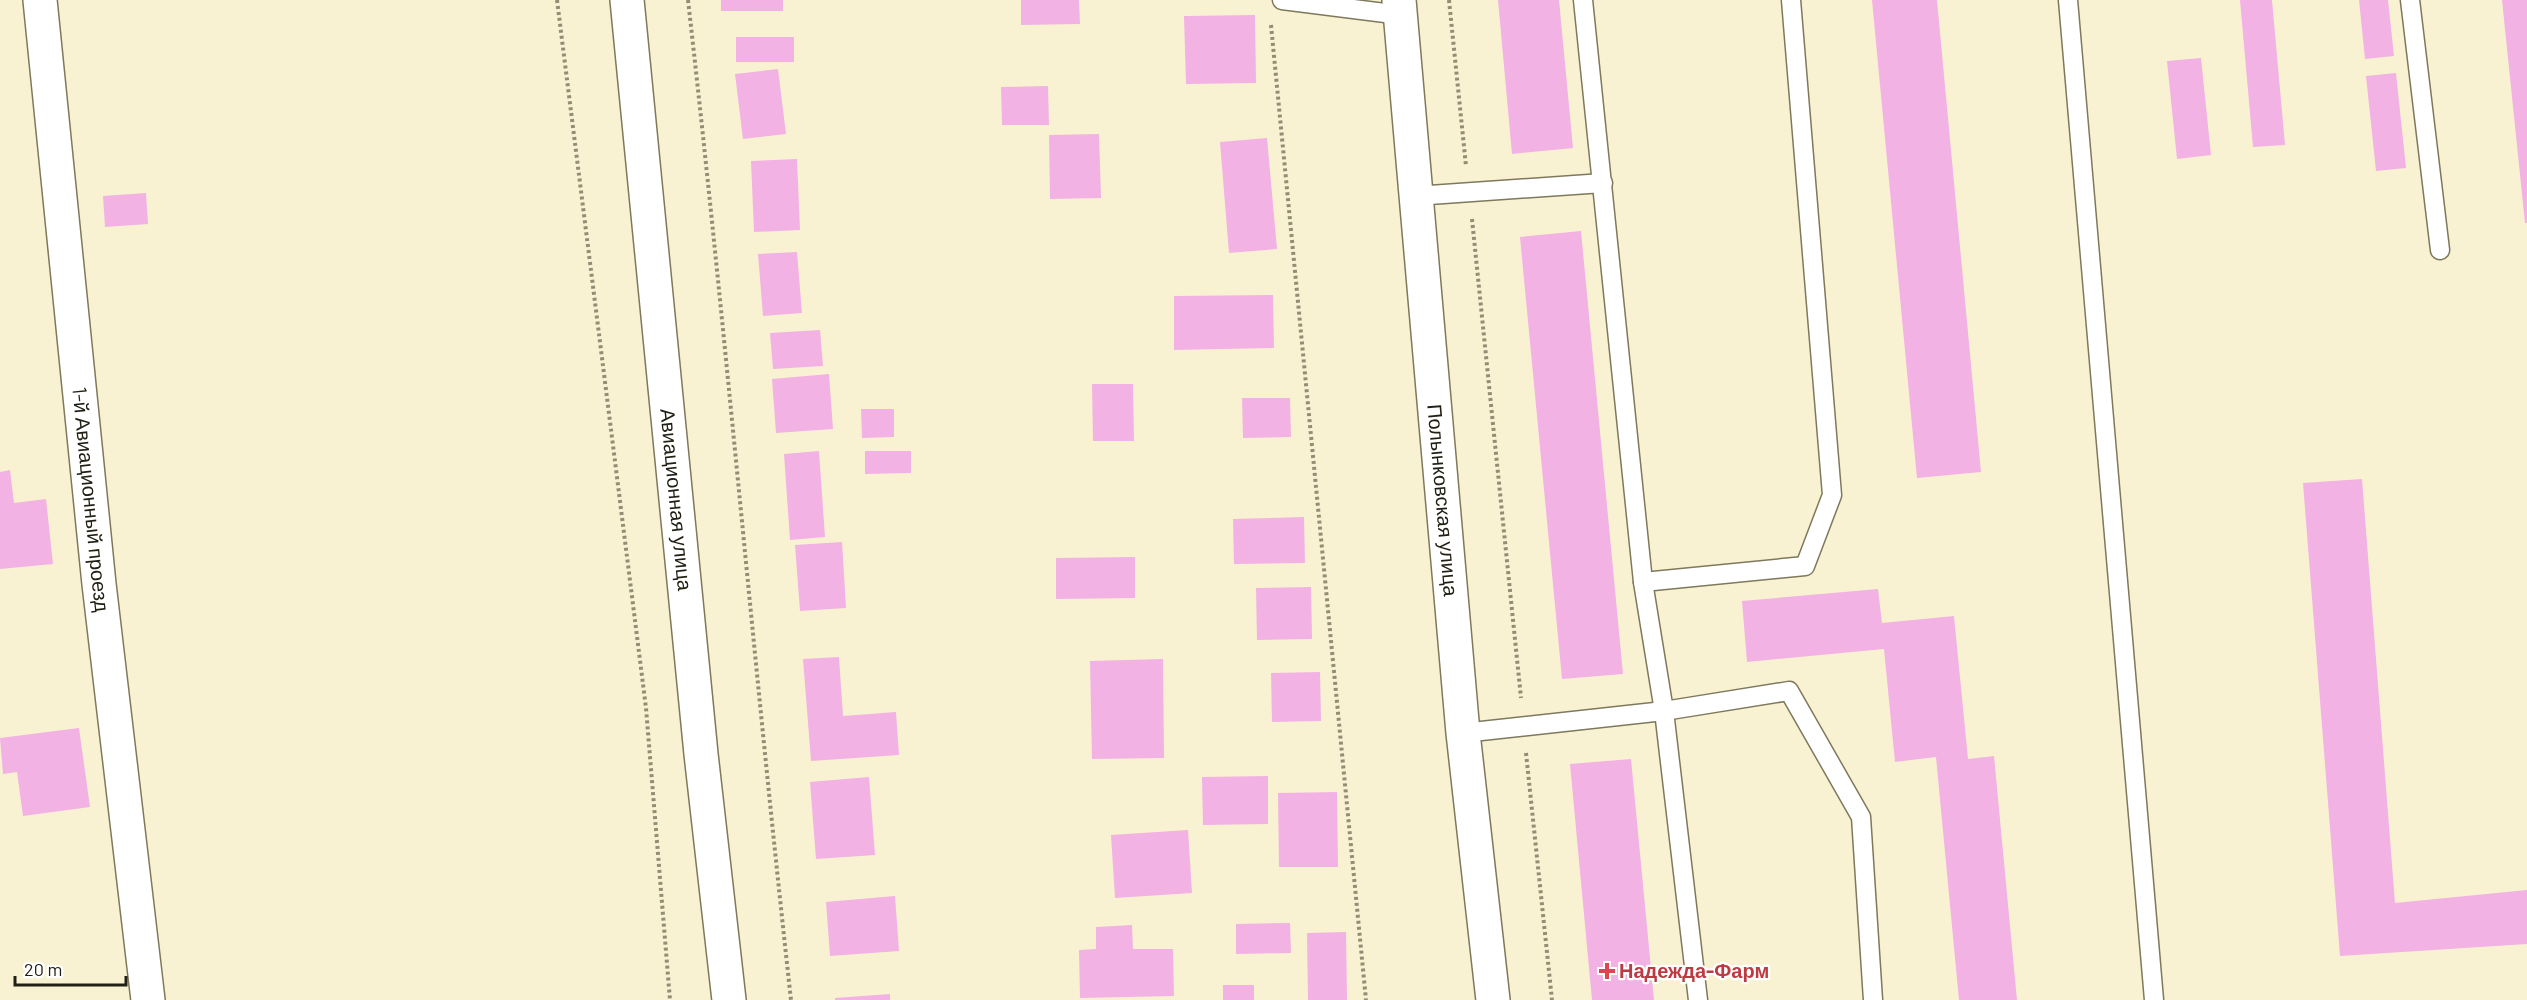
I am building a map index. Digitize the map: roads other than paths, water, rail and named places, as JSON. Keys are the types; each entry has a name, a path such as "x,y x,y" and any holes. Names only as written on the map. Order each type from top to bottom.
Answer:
{"street":[{"name":"1-й Авиационный проезд","path":"40,0 99,584 148,1000"},
{"name":"Авиационная улица","path":"627,0 700,743 729,1000"},
{"name":"Полынковская улица","path":"1400,8 1463,733 1492,1000"}],"lane":[{"path":"1282,0 1400,8"},
{"path":"1583,0 1643,582 1664,711 1698,1000"},
{"path":"1643,582 1805,566 1832,495 1791,0"},
{"path":"2068,0 2154,1000"},
{"path":"2410,0 2440,250"},
{"path":"1415,196 1603,183"},
{"path":"1463,733 1664,711 1789,692 1861,817 1873,1000"}],"place":[{"name":"Надежда-Фарм","path":"1607,971"}]}
